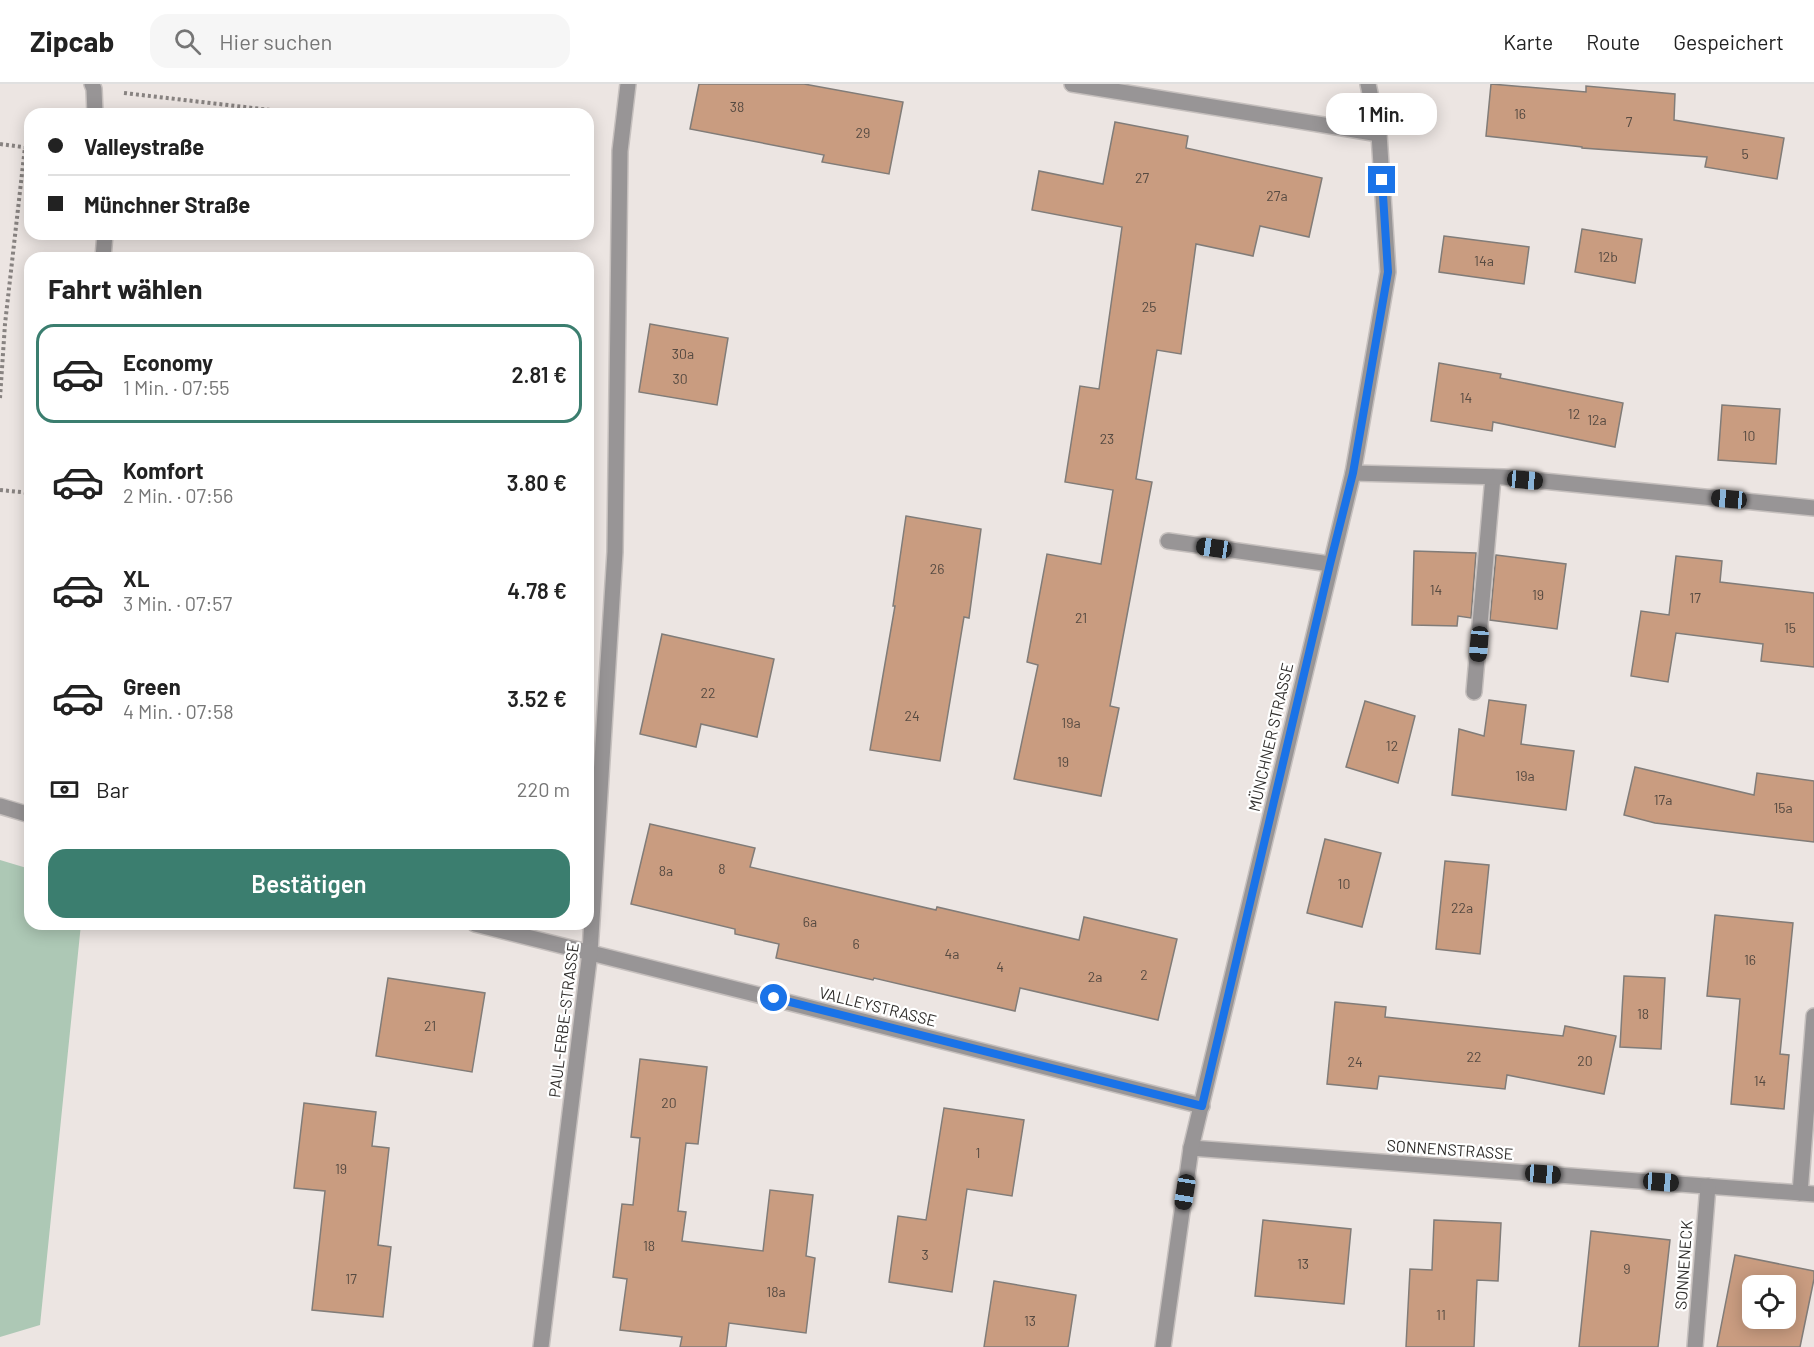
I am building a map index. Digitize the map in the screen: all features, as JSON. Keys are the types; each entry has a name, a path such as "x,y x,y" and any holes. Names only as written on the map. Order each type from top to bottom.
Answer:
{"street":[{"name":"PAUL-ERBE-STRASSE","path":"594,888 615,552 620,151 628,84"},
{"path":"1072,84 1379,134"},
{"name":"MÜNCHNER STRASSE","path":"1163,1347 1191,1148 1353,473 1388,272 1379,134 1368,84"},
{"path":"93,87 95,108"},
{"path":"1353,473 1493,477 1814,508"},
{"path":"1474,692 1493,477"},
{"path":"1168,541 1330,564"},
{"path":"0,807 24,813"},
{"name":"VALLEYSTRASSE","path":"500,930 1202,1106"},
{"name":"PAUL-ERBE-STRASSE","path":"541,1347 591,930"},
{"path":"1807,1194 1814,1016"},
{"name":"SONNENSTRASSE","path":"1191,1148 1807,1194"},
{"name":"SONNENECK","path":"1695,1347 1707,1186"}],"path":[{"path":"93,87 258,108"},
{"path":"0,144 24,147"},
{"path":"0,398 3,323 24,176"},
{"path":"0,490 24,492"}],"green space":[{"path":"0,860 24,867 24,930 80,930 40,1325 0,1337"}],"building":[{"path":"699,84 804,84 903,102 889,174 822,162 824,155 690,129"},
{"path":"1491,84 1586,92 1586,86 1675,94 1674,120 1784,138 1777,179 1705,167 1707,157 1582,148 1486,136"},
{"path":"1115,122 1188,136 1186,148 1322,178 1309,237 1260,226 1253,256 1196,244 1181,354 1157,350 1136,479 1152,482 1110,706 1119,708 1101,796 1014,779 1038,665 1027,662 1047,554 1101,564 1113,490 1065,482 1080,386 1099,389 1122,227 1032,210 1039,171 1103,184"},
{"path":"1582,229 1642,239 1635,283 1575,272"},
{"path":"1444,236 1529,247 1524,284 1439,272"},
{"path":"650,324 728,338 717,405 639,392"},
{"path":"1439,363 1501,374 1500,378 1623,403 1615,447 1493,422 1492,431 1431,421"},
{"path":"1722,405 1780,409 1776,464 1718,460"},
{"path":"906,516 981,529 969,618 964,617 940,761 870,750 895,606 893,606"},
{"path":"1414,551 1476,553 1471,618 1458,616 1457,626 1412,625"},
{"path":"1496,555 1566,564 1557,629 1490,620"},
{"path":"1676,556 1722,561 1720,582 1814,593 1814,667 1761,661 1763,644 1676,633 1668,682 1631,676 1641,611 1669,615"},
{"path":"662,634 774,659 757,737 701,724 696,747 640,734"},
{"path":"1489,700 1526,705 1521,744 1574,751 1566,810 1452,795 1459,729 1484,736"},
{"path":"1365,701 1415,716 1398,783 1346,767"},
{"path":"1635,767 1754,795 1757,773 1814,781 1814,842 1655,823 1624,815"},
{"path":"650,824 755,848 750,867 936,910 937,907 1079,940 1084,917 1177,939 1158,1020 1020,988 1015,1011 874,978 873,980 776,958 779,944 735,934 735,929 631,904"},
{"path":"1325,839 1381,853 1362,927 1307,913"},
{"path":"1445,861 1489,865 1480,954 1436,949"},
{"path":"1715,915 1793,923 1780,1054 1789,1055 1784,1109 1731,1104 1740,999 1707,996"},
{"path":"1624,976 1665,978 1661,1049 1620,1047"},
{"path":"388,978 485,993 472,1072 376,1056"},
{"path":"1335,1002 1386,1007 1385,1017 1563,1036 1565,1026 1616,1036 1604,1094 1507,1075 1505,1089 1379,1076 1377,1089 1327,1084"},
{"path":"640,1059 707,1067 698,1144 686,1143 678,1211 686,1212 682,1241 763,1251 770,1190 813,1195 806,1256 815,1258 806,1333 729,1323 726,1347 680,1347 682,1337 620,1330 627,1279 613,1277 622,1204 633,1205 640,1138 631,1137"},
{"path":"304,1103 376,1112 372,1146 389,1148 378,1245 391,1247 383,1317 312,1310 325,1191 294,1188"},
{"path":"944,1108 1024,1120 1012,1196 967,1189 952,1292 889,1282 898,1216 926,1220"},
{"path":"1263,1220 1351,1229 1344,1304 1255,1296"},
{"path":"1434,1220 1501,1223 1498,1281 1477,1280 1474,1347 1406,1347 1410,1269 1432,1270"},
{"path":"1591,1231 1670,1240 1658,1347 1579,1347"},
{"path":"1735,1255 1814,1271 1800,1347 1717,1347"},
{"path":"994,1281 1076,1295 1068,1347 984,1347"}],"route":[{"path":"774,998 1202,1106 1353,473 1388,272 1382,180"}]}
